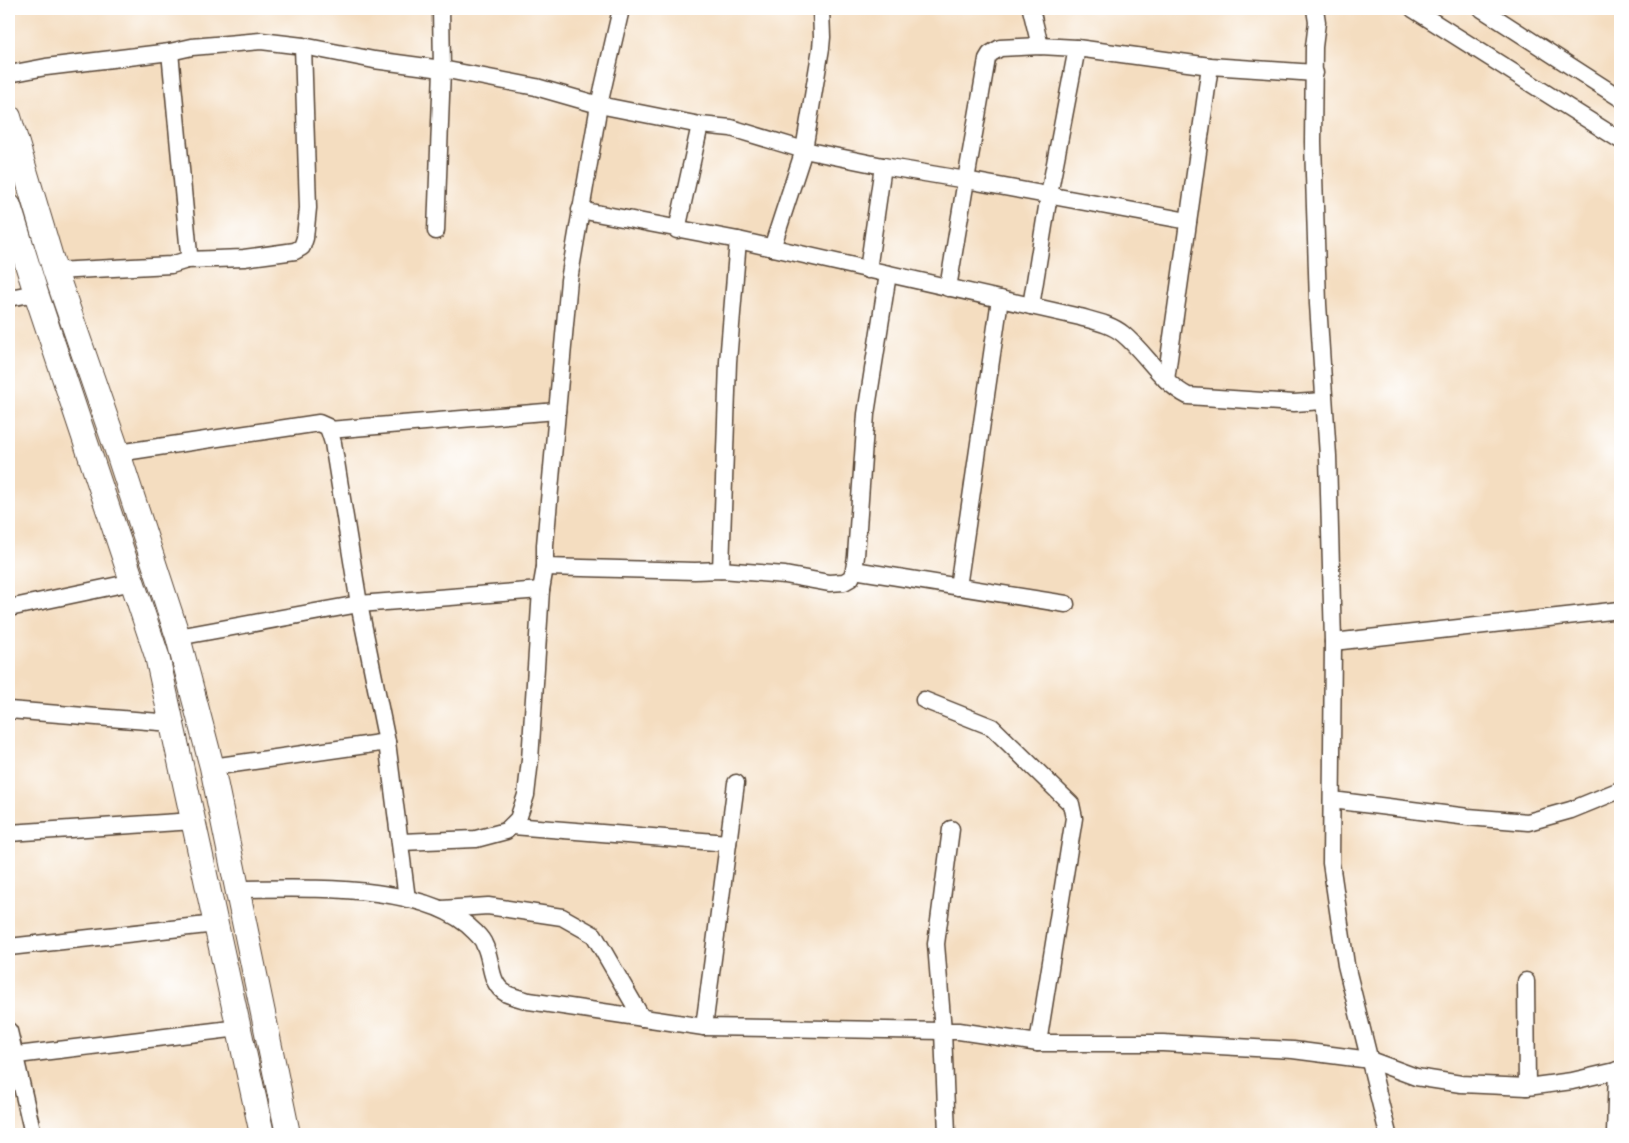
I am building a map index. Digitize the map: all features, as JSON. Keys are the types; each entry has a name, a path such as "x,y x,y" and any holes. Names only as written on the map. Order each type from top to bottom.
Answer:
{"highway":[{"path":"9,117 55,271 118,453 178,637 212,767 288,1134"},
{"path":"9,206 36,293 157,656 262,1134"}],"street":[{"path":"436,231 442,69 441,9"},
{"path":"401,842 476,839 506,832 518,819 526,795 541,590 545,567 545,545 569,280 599,105 621,9"},
{"path":"772,248 804,150 821,48 821,9"},
{"path":"1031,9 1040,46"},
{"path":"1315,9 1317,22 1314,47 1313,142 1323,401 1328,456 1333,642 1331,863 1346,965 1388,1134"},
{"path":"1413,9 1620,140"},
{"path":"1482,9 1620,98"},
{"path":"9,74 46,67 249,41 302,46 374,60 442,69 536,88 599,105 700,125 732,128 804,150 883,166 1188,221"},
{"path":"55,271 171,265 187,260 244,258 295,251 302,247 305,238 308,208 302,46"},
{"path":"948,288 987,59 990,54 1000,48 1040,46 1078,48 1210,66 1315,72"},
{"path":"1032,306 1049,196 1078,48"},
{"path":"170,52 189,254 187,260"},
{"path":"1166,380 1210,66"},
{"path":"677,230 700,125"},
{"path":"868,270 883,166"},
{"path":"580,210 677,230 738,240 1080,317 1116,329 1124,335 1166,380 1178,391 1188,396 1294,403 1323,401"},
{"path":"721,570 728,362 738,240"},
{"path":"545,567 686,571 721,570 785,575 829,583 844,582 851,578 854,570 866,414 888,274"},
{"path":"9,298 36,293"},
{"path":"958,587 1000,299"},
{"path":"329,430 557,411"},
{"path":"118,453 174,443 319,423 325,424 329,430 333,443 358,604 387,742 408,899"},
{"path":"854,570 1066,604"},
{"path":"9,608 133,582"},
{"path":"178,637 358,604 541,590"},
{"path":"1333,642 1620,610"},
{"path":"924,700 992,727 1071,804 1074,818 1038,1043"},
{"path":"9,710 172,723"},
{"path":"212,767 387,742"},
{"path":"704,1027 736,782"},
{"path":"1332,800 1468,818 1528,822 1571,810 1620,790"},
{"path":"9,834 194,821"},
{"path":"513,826 728,843"},
{"path":"947,1134 936,944 950,829"},
{"path":"236,888 333,889 408,899 442,909 475,931 484,943 492,977 506,994 529,1001 704,1027 942,1030 1038,1043 1163,1043 1274,1049 1370,1060 1416,1077 1461,1084 1527,1087 1572,1082 1619,1070 1615,1134"},
{"path":"442,909 488,906 562,917 594,935 642,1018"},
{"path":"9,947 216,924"},
{"path":"1526,981 1527,1087"},
{"path":"11,1056 239,1028"},
{"path":"9,1031 11,1056 32,1134"}]}
